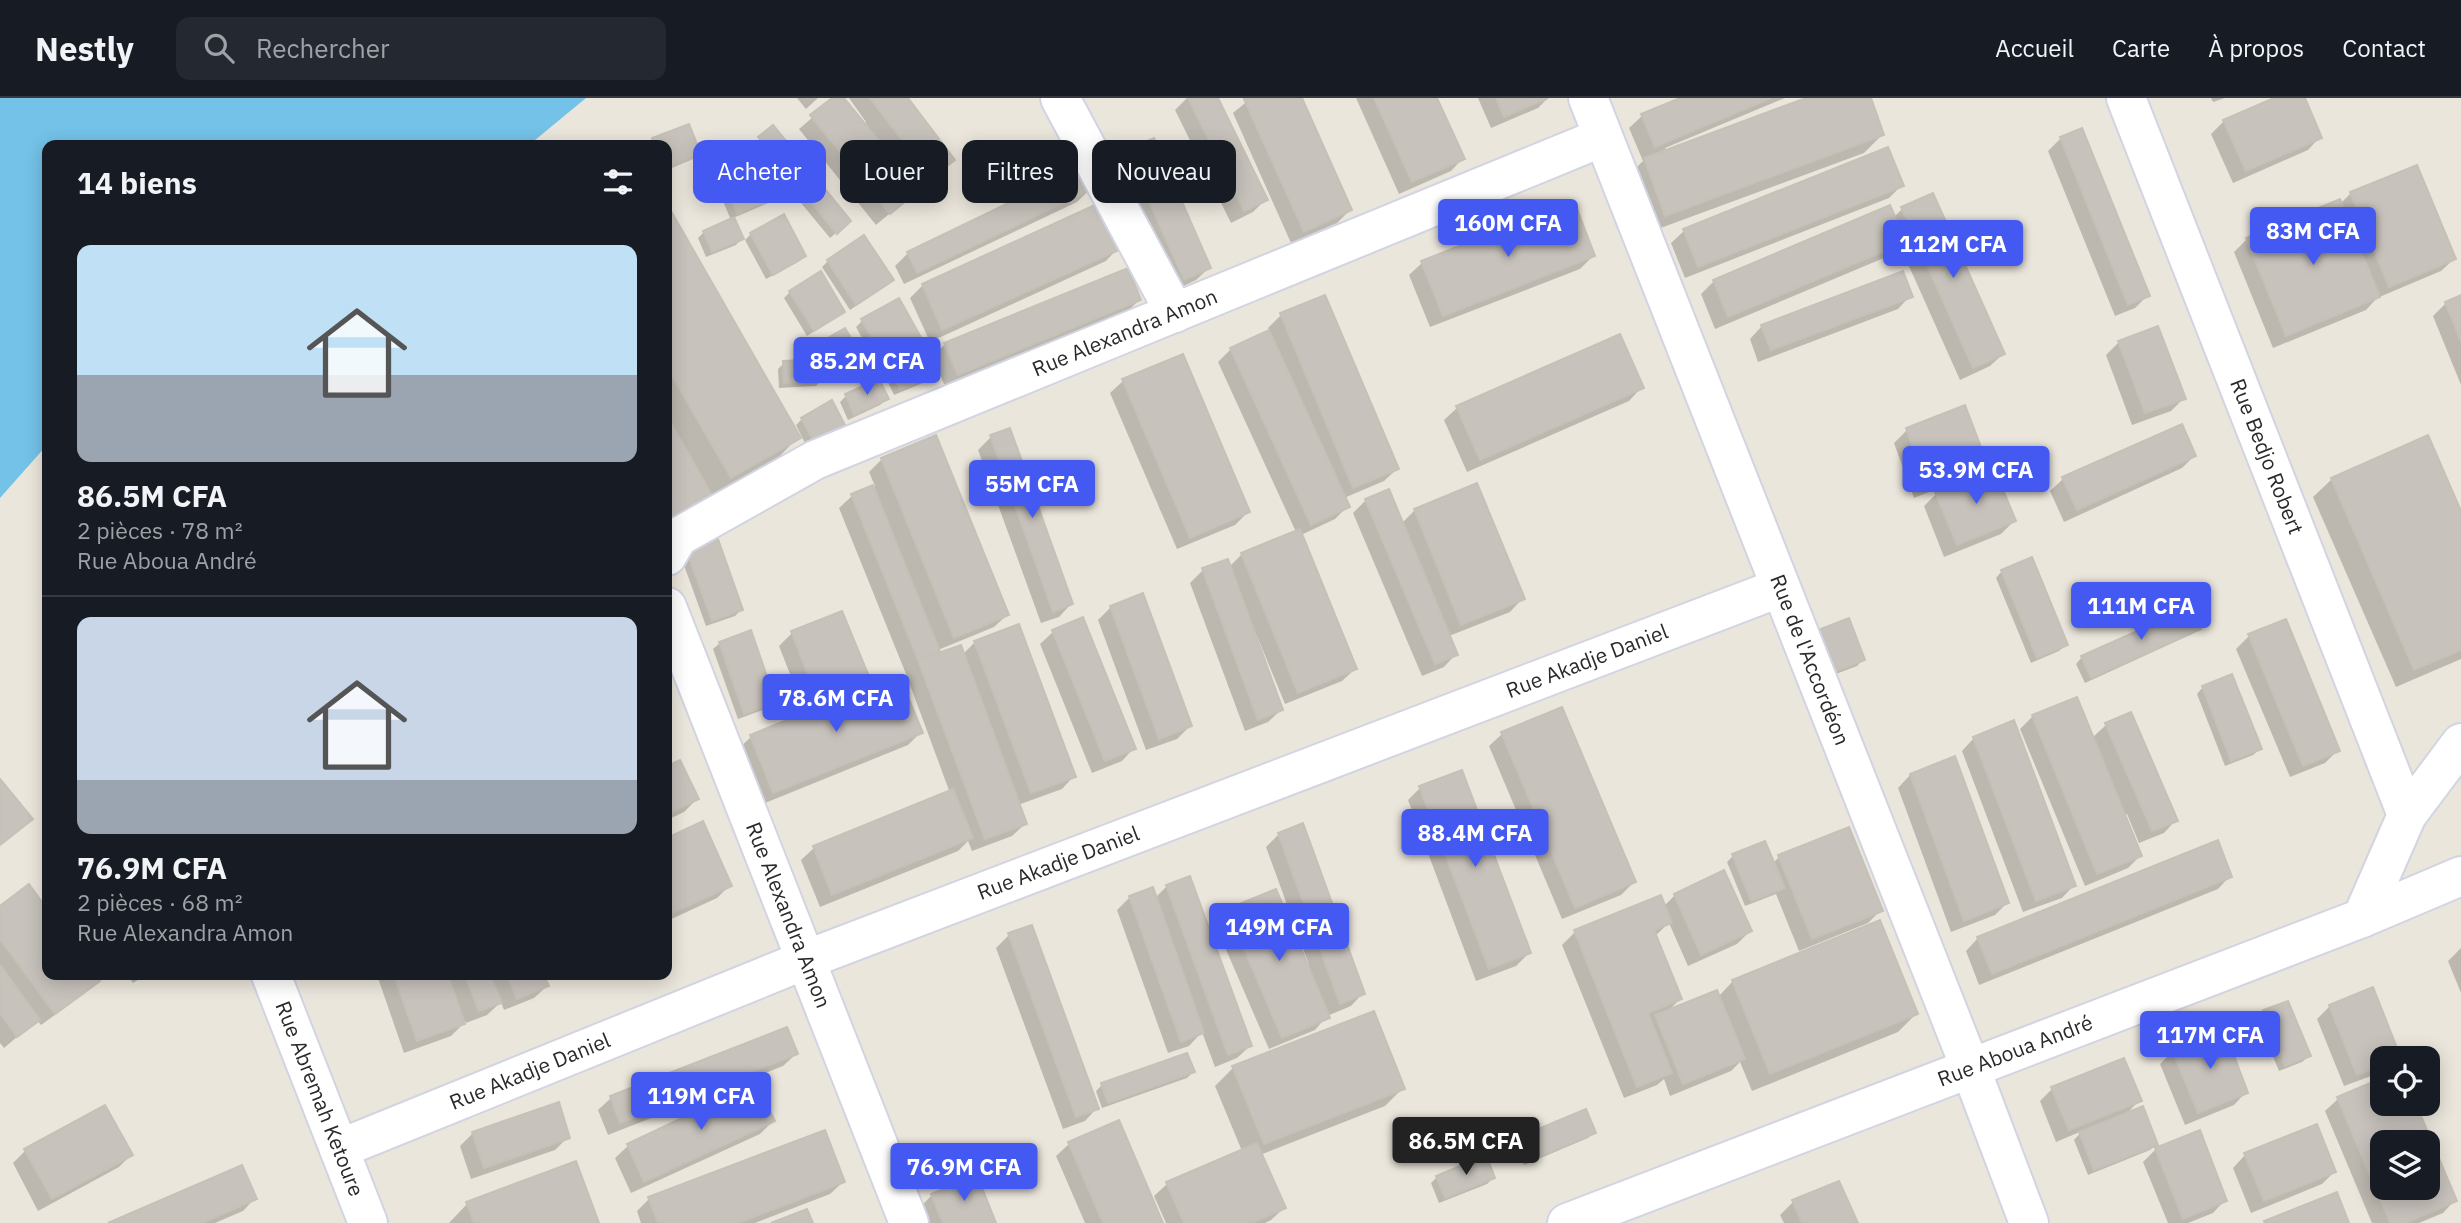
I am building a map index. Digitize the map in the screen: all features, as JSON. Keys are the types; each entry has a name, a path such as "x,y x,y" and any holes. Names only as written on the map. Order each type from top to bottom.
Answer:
{"street":[{"path":"1060,98 1175,313"},
{"name":"Rue de l'Accordéon","path":"1588,98 2029,1223"},
{"name":"Rue Bedjo Robert","path":"2126,98 2407,815"},
{"name":"Rue Alexandra Amon","path":"672,547 678,537 816,460 1603,137"},
{"name":"Rue Akadje Daniel","path":"339,1149 806,960 1779,587"},
{"name":"Rue Alexandra Amon","path":"672,620 909,1223"},
{"path":"2362,918 2407,815 2461,743"},
{"name":"Rue Aboua André","path":"1567,1223 2362,918 2461,876"},
{"name":"Rue Abremah Ketoure","path":"273,980 368,1223"}],"water":[{"path":"0,98 586,98 535,140 42,140 42,451 0,498"}],"building":[{"path":"832,98 844,98 878,140 840,140 840,152 810,115"},
{"path":"870,98 908,98 940,140 902,140"},
{"path":"1188,98 1218,98 1268,200 1244,211 1236,195 1236,140 1209,140"},
{"path":"1302,98 1352,210 1304,232 1244,99"},
{"path":"1374,98 1437,98 1465,159 1412,182"},
{"path":"1496,98 1548,98 1504,117"},
{"path":"1680,98 1771,98 1655,147 1641,114"},
{"path":"1806,98 1871,98 1884,135 1665,216 1644,158"},
{"path":"2274,98 2305,98 2322,138 2246,171 2223,120"},
{"path":"689,124 695,140 693,140 693,157 672,166 672,140 652,138"},
{"path":"773,125 785,140 760,140 758,137"},
{"path":"2082,128 2150,296 2128,305 2060,137"},
{"path":"1888,147 1904,186 1698,267 1683,229"},
{"path":"948,151 955,160 948,165"},
{"path":"2417,165 2456,259 2389,287 2350,192"},
{"path":"1081,168 1092,189 1078,196 1078,169"},
{"path":"826,190 851,221 837,234 812,203 826,203"},
{"path":"1933,193 2005,354 1973,368 1901,207"},
{"path":"2340,199 2380,297 2286,336 2246,238"},
{"path":"1574,201 1595,256 1443,316 1421,261"},
{"path":"732,203 763,203 737,214"},
{"path":"881,203 903,203 890,214"},
{"path":"1008,203 1063,203 917,273 907,252"},
{"path":"1099,203 1121,249 942,330 922,284"},
{"path":"1150,203 1182,203 1211,268 1184,280"},
{"path":"1890,205 1906,242 1728,317 1713,280"},
{"path":"672,213 801,438 731,478 672,376"},
{"path":"784,214 806,256 773,275 750,233"},
{"path":"734,217 744,239 712,252 703,231"},
{"path":"864,235 894,280 856,305 827,260"},
{"path":"1128,268 1141,300 958,375 944,343"},
{"path":"821,271 845,312 814,331 789,291"},
{"path":"1903,271 1913,297 1771,350 1761,325"},
{"path":"1325,295 1399,469 1353,488 1280,313"},
{"path":"2461,295 2461,342 2445,302"},
{"path":"899,298 923,341 885,362 861,319"},
{"path":"2158,326 2186,399 2145,413 2118,341"},
{"path":"845,328 866,363 841,379 819,343"},
{"path":"1269,330 1350,507 1311,525 1230,348"},
{"path":"1620,334 1644,388 1480,460 1456,406"},
{"path":"931,353 940,373 900,390 891,370"},
{"path":"1183,354 1250,512 1190,538 1122,379"},
{"path":"823,359 824,380 784,383 783,361"},
{"path":"879,379 889,399 854,415 845,394"},
{"path":"832,400 845,425 814,442 801,418"},
{"path":"1965,405 1987,463 1927,486 1906,428"},
{"path":"2182,424 2196,456 2077,510 2062,477"},
{"path":"672,425 718,506 679,529 672,517"},
{"path":"1010,428 1073,604 1053,612 990,435"},
{"path":"936,435 1009,615 954,638 881,458"},
{"path":"2428,435 2461,511 2461,650 2414,670 2331,478"},
{"path":"1994,468 2016,521 1957,545 1935,492"},
{"path":"1477,483 1525,599 1461,625 1414,509"},
{"path":"873,485 940,652 918,660 851,494"},
{"path":"1389,489 1458,655 1435,664 1365,499"},
{"path":"1300,529 1357,669 1298,693 1241,553"},
{"path":"718,539 743,610 712,621 686,549"},
{"path":"2032,557 2068,645 2037,658 2001,570"},
{"path":"1228,559 1283,710 1258,720 1202,568"},
{"path":"1143,593 1192,726 1159,739 1110,606"},
{"path":"2191,607 2201,629 2091,678 2081,656"},
{"path":"842,611 868,674 816,695 791,631"},
{"path":"1083,617 1136,749 1105,761 1052,630"},
{"path":"1849,618 1865,660 1834,672 1818,630"},
{"path":"2286,619 2340,751 2303,766 2248,634"},
{"path":"1019,624 1076,777 1031,793 974,641"},
{"path":"751,630 776,703 744,714 719,642"},
{"path":"961,645 1027,824 985,839 918,660"},
{"path":"2232,674 2262,749 2231,761 2202,686"},
{"path":"899,675 923,733 773,793 750,735"},
{"path":"2077,697 2142,856 2097,874 2032,715"},
{"path":"1562,707 1636,882 1575,908 1501,732"},
{"path":"2131,712 2178,821 2152,831 2105,723"},
{"path":"2014,720 2076,886 2036,901 1973,737"},
{"path":"1955,756 2009,903 1964,921 1910,774"},
{"path":"680,760 699,799 672,812 672,764"},
{"path":"1462,770 1531,953 1489,969 1419,786"},
{"path":"0,779 33,819 0,845"},
{"path":"953,789 973,838 832,895 813,846"},
{"path":"703,821 732,886 672,913 672,836"},
{"path":"1303,823 1365,994 1340,1004 1278,833"},
{"path":"1849,827 1883,911 1812,939 1778,855"},
{"path":"2218,840 2232,877 1992,974 1977,937"},
{"path":"1765,841 1785,888 1751,901 1732,854"},
{"path":"1724,870 1752,931 1701,955 1674,894"},
{"path":"1190,876 1252,1046 1228,1055 1166,885"},
{"path":"29,884 42,902 42,980 100,981 55,1014 0,939 0,906"},
{"path":"1153,887 1204,1033 1181,1042 1129,896"},
{"path":"1276,889 1330,1018 1282,1038 1227,909"},
{"path":"1661,895 1672,923 1654,930 1682,999 1648,1013 1672,1073 1637,1087 1574,930"},
{"path":"1880,920 1918,1014 1770,1074 1732,980"},
{"path":"1032,925 1099,1109 1076,1117 1008,933"},
{"path":"0,965 40,1020 17,1037 0,1013"},
{"path":"396,980 450,980 465,1024 417,1041"},
{"path":"467,980 492,980 502,1003 479,1011"},
{"path":"509,980 546,980 549,986 517,999"},
{"path":"2373,987 2396,1046 2370,1046 2370,1070 2357,1075 2329,1005"},
{"path":"1717,990 1745,1059 1683,1084 1655,1015"},
{"path":"2288,1001 2311,1056 2285,1066 2263,1010"},
{"path":"1374,1011 1405,1089 1264,1144 1232,1066"},
{"path":"787,1027 798,1054 620,1123 610,1096"},
{"path":"2224,1029 2248,1093 2198,1113 2172,1050"},
{"path":"1187,1053 1195,1072 1108,1103 1101,1083"},
{"path":"2124,1058 2142,1101 2069,1130 2051,1087"},
{"path":"756,1083 775,1121 644,1182 627,1144"},
{"path":"2370,1083 2370,1116 2421,1116 2427,1130 2370,1130 2370,1175 2337,1097"},
{"path":"559,1102 570,1138 484,1168 472,1132"},
{"path":"105,1105 133,1155 52,1199 24,1149"},
{"path":"2143,1106 2158,1145 2094,1170 2079,1132"},
{"path":"1586,1109 1596,1133 1531,1160 1521,1136"},
{"path":"1119,1120 1163,1223 1103,1223 1068,1142"},
{"path":"2317,1124 2336,1172 2264,1201 2244,1153"},
{"path":"825,1130 845,1182 738,1223 658,1223 648,1197"},
{"path":"2200,1130 2227,1201 2183,1219 2155,1148"},
{"path":"1257,1143 1286,1208 1252,1223 1184,1223 1166,1182"},
{"path":"1486,1155 1495,1178 1445,1198 1436,1176"},
{"path":"576,1161 599,1223 474,1223 466,1202"},
{"path":"2440,1161 2457,1201 2405,1223 2390,1223 2380,1200 2440,1200"},
{"path":"242,1165 257,1199 202,1223 108,1223"},
{"path":"977,1175 996,1223 943,1223 931,1194"},
{"path":"1839,1181 1858,1223 1802,1223 1792,1200"},
{"path":"2337,1192 2349,1223 2264,1221"},
{"path":"807,1209 813,1223 771,1223"}]}
